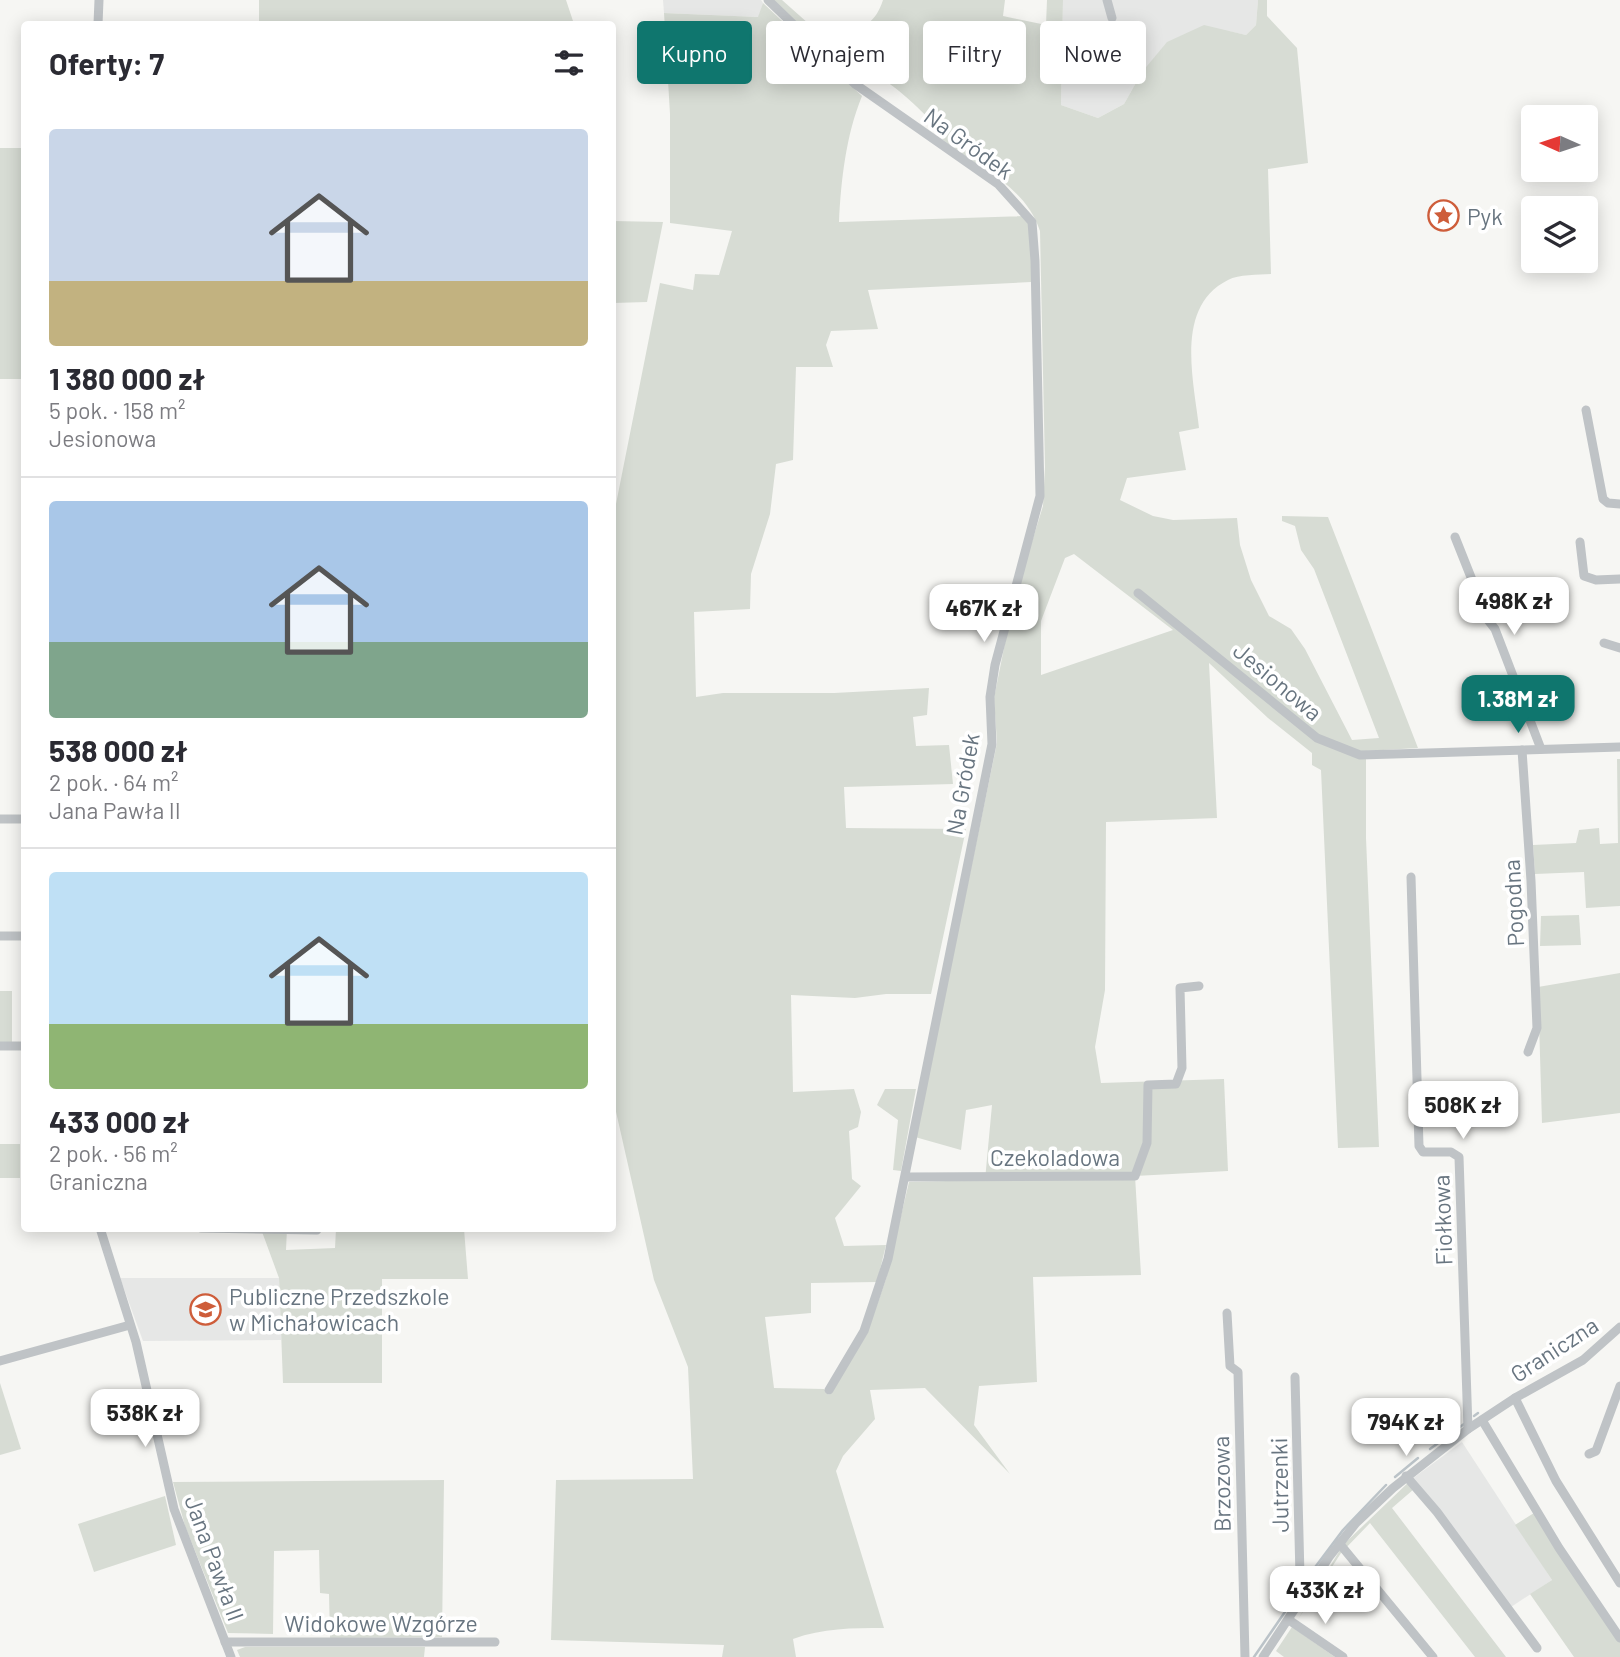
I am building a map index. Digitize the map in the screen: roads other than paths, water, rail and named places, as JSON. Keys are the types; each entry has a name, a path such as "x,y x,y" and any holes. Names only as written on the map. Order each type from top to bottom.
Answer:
{"street":[{"path":"99,0 99,21"},
{"name":"Na Gródek","path":"768,0 855,84 998,184 1032,222 1035,261 1040,496 995,665 990,696 992,744 941,988 906,1177 877,1297 864,1331 829,1390"},
{"path":"1107,0 1112,18"},
{"path":"1586,410 1603,499 1608,503 1620,504"},
{"path":"1455,537 1488,620 1495,629 1541,749"},
{"path":"1580,542 1584,576 1596,580 1620,579"},
{"name":"Jesionowa","path":"1138,593 1317,738 1360,755 1620,747"},
{"path":"1604,643 1620,648"},
{"name":"Pogodna","path":"1522,750 1537,1028 1528,1052"},
{"path":"0,819 21,819"},
{"name":"Fiołkowa","path":"1411,877 1419,1146 1423,1152 1451,1152 1459,1157 1468,1429"},
{"path":"0,936 21,936"},
{"name":"Czekoladowa","path":"906,1177 1135,1176 1147,1143 1148,1085 1176,1084 1182,1068 1180,988 1199,986"},
{"path":"0,1046 21,1046"},
{"name":"Jana Pawła II","path":"101,1232 130,1325 174,1509 231,1657"},
{"name":"Brzozowa","path":"1227,1313 1230,1366 1238,1372 1245,1657"},
{"path":"0,1361 130,1325"},
{"name":"Graniczna","path":"1263,1657 1339,1544 1356,1523 1406,1476 1468,1429 1515,1398 1583,1360 1620,1329"},
{"name":"Jutrzenki","path":"1295,1377 1300,1576 1309,1590"},
{"path":"1588,1454 1596,1451 1620,1386"},
{"path":"1515,1398 1556,1481 1620,1583"},
{"path":"1482,1420 1559,1548 1620,1638"},
{"path":"1406,1476 1437,1512 1537,1648"},
{"path":"1339,1544 1433,1657"},
{"path":"1289,1620 1343,1657"},
{"name":"Widokowe Wzgórze","path":"225,1642 495,1642"}],"waterway":[{"path":"1474,1416 1478,1413"},
{"path":"1430,1449 1464,1424"},
{"path":"1395,1477 1418,1458"},
{"path":"1307,1578 1343,1530 1386,1485"},
{"path":"1254,1657 1300,1590"}],"place":[{"name":"Pyk","path":"1444,216"},
{"name":"Publiczne Przedszkole w Michałowicach","path":"206,1309"}]}
